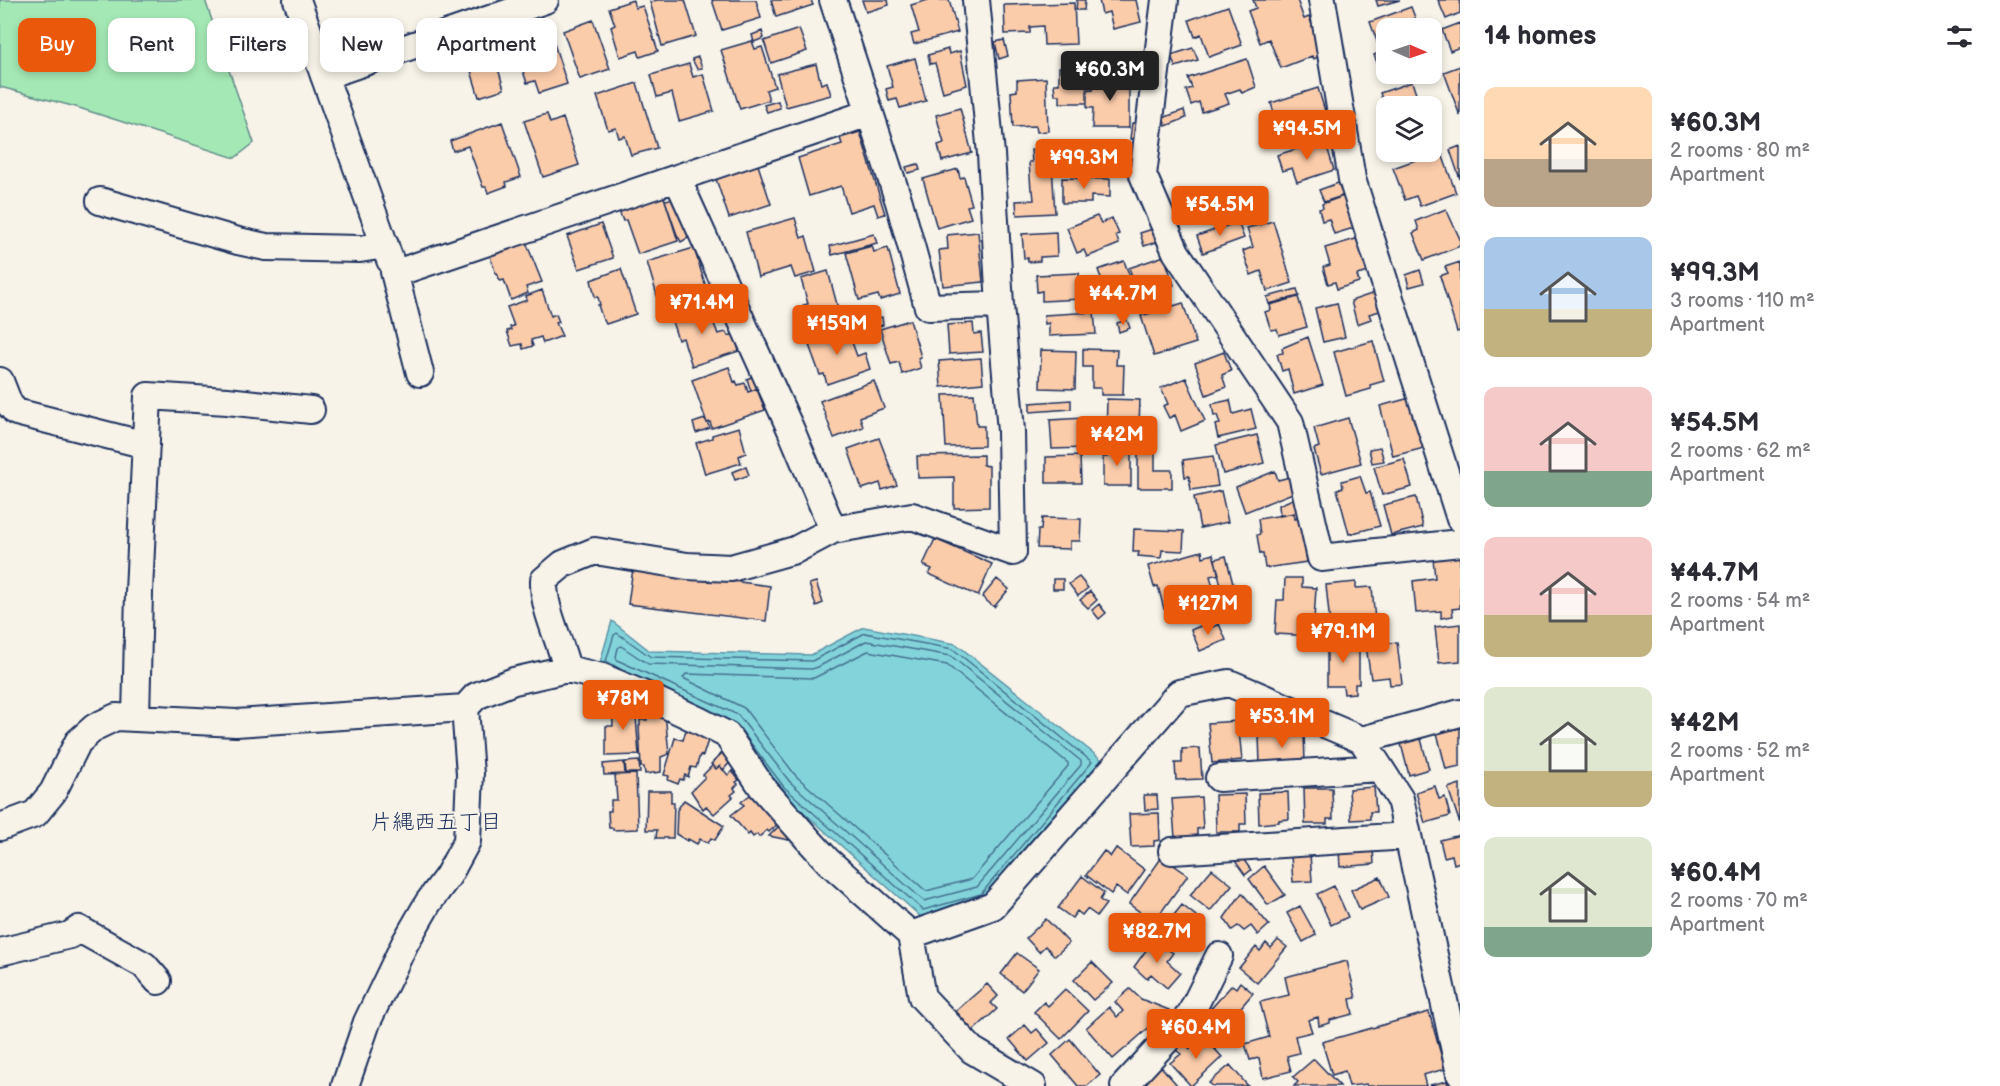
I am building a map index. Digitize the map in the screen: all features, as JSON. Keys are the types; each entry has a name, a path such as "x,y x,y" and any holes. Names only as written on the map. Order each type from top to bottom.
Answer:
{"street":[{"path":"297,0 394,272 420,373"},
{"path":"324,76 545,0"},
{"path":"833,0 899,202 928,308 1000,305"},
{"path":"567,669 544,594 544,580 563,564 595,551 687,566 731,568 795,550 833,530 912,516 1013,552 1011,431 1000,305 991,154 976,0"},
{"path":"1165,0 1143,175 1176,252 1290,422 1321,558 1460,543"},
{"path":"1322,0 1352,180 1460,519"},
{"path":"394,272 869,113"},
{"path":"677,178 791,430 833,530"},
{"path":"100,201 266,247 360,249 385,245"},
{"path":"0,381 9,404 16,412 146,445"},
{"path":"136,718 148,396 239,402 311,410"},
{"path":"0,827 35,814 53,792 78,742 95,727 116,717 236,723 465,708 476,696 514,681 567,669 602,677 727,735 762,787 814,846 911,935 922,998 972,1050 1033,1086"},
{"path":"911,935 993,906 1179,693 1229,683 1362,740 1400,799 1460,1074"},
{"path":"345,1086 367,1022 405,943 428,903 448,876 467,841 470,774 465,708"},
{"path":"1362,740 1460,713"},
{"path":"1219,777 1380,768"},
{"path":"1172,851 1408,836"},
{"path":"0,951 70,935 79,929 144,965 158,981"},
{"path":"1125,1086 1190,1016 1219,956"}],"green space":[{"path":"0,0 205,0 211,18 207,18 207,72 230,72 254,143 235,158 76,107 0,87"}],"water":[{"path":"612,621 650,651 811,655 864,627 956,644 1102,760 985,899 921,917 780,791 730,725 599,666"}],"building":[{"path":"633,0 635,8 643,6 658,51 640,57 638,51 620,57 611,27 615,25 609,8"},
{"path":"685,0 696,36 662,46 650,2"},
{"path":"712,0 756,0 761,18 722,30"},
{"path":"771,0 811,0 813,5 776,17"},
{"path":"862,0 888,0 889,5 866,12"},
{"path":"928,0 949,0 958,32 914,44 911,34 919,32 911,5"},
{"path":"1077,0 1085,0 1084,10 1076,10"},
{"path":"1099,0 1136,0 1141,22 1113,29 1109,12 1102,14"},
{"path":"1253,0 1297,0 1304,19 1309,17 1324,55 1313,59 1312,56 1281,68 1269,39 1260,43 1248,11 1256,8"},
{"path":"1376,0 1400,0 1378,6"},
{"path":"1438,0 1460,0 1460,13 1446,19"},
{"path":"1074,3 1076,44 1044,45 1043,26 1030,27 1030,33 1005,34 1004,5"},
{"path":"1228,6 1242,45 1209,57 1201,34 1195,37 1189,20"},
{"path":"1411,7 1415,18 1381,18"},
{"path":"593,20 610,69 580,79 563,31"},
{"path":"1376,20 1376,38 1370,22"},
{"path":"1460,23 1460,47 1450,51 1442,30"},
{"path":"799,29 807,51 771,63 764,41"},
{"path":"762,31 764,38 754,42 752,35"},
{"path":"1004,40 1008,56 999,59 995,42"},
{"path":"752,41 755,49 762,47 775,87 766,90 769,100 740,109 721,50"},
{"path":"1193,48 1198,60 1175,67 1171,55"},
{"path":"948,49 949,54 960,51 967,85 943,92 935,63 930,64 928,55"},
{"path":"557,53 567,84 539,93 535,81 527,83 523,72 557,72"},
{"path":"1072,56 1102,56 1102,75 1093,75 1093,89 1087,89 1087,103 1060,103 1060,95 1055,95 1054,84 1059,84 1059,67 1072,67"},
{"path":"698,57 702,68 697,69 692,59"},
{"path":"915,58 926,101 900,108 897,99 889,101 886,89 893,87 887,66"},
{"path":"1247,59 1256,87 1242,93 1240,89 1225,94 1229,103 1202,112 1199,102 1191,105 1186,90 1192,88 1188,78"},
{"path":"689,64 693,77 703,74 714,111 679,121 672,93 657,97 651,75"},
{"path":"816,64 821,84 827,82 831,95 786,107 777,74"},
{"path":"1460,66 1460,116 1444,72"},
{"path":"471,72 499,72 504,89 479,97"},
{"path":"1124,75 1124,82 1129,83 1129,128 1092,128 1093,108 1087,108 1087,89 1093,90 1094,76"},
{"path":"1046,78 1048,131 1037,132 1036,126 1013,127 1011,92 1017,91 1017,80"},
{"path":"637,83 657,148 631,155 625,136 619,138 616,128 608,130 597,96"},
{"path":"1413,84 1417,96 1381,96 1380,93"},
{"path":"1318,88 1329,124 1290,136 1284,117 1276,120 1271,103"},
{"path":"778,101 780,108 767,112 764,105"},
{"path":"960,108 972,153 942,161 938,145 944,143 936,115"},
{"path":"1184,110 1186,118 1166,126 1163,118"},
{"path":"547,114 550,123 563,118 579,165 543,177 524,121"},
{"path":"502,122 521,177 506,182 507,186 488,193 486,187 483,187 468,146 453,151 450,141"},
{"path":"1132,123 1141,124 1139,139 1130,139"},
{"path":"860,132 885,214 878,216 874,204 849,212 841,186 809,196 798,158 842,144 840,138"},
{"path":"1325,140 1334,170 1297,182 1292,168 1282,171 1277,155"},
{"path":"1061,145 1091,146 1091,153 1108,154 1107,172 1060,170"},
{"path":"1460,146 1460,179 1450,150"},
{"path":"1051,149 1055,213 1017,215 1016,201 1034,200 1029,162 1032,162 1031,150"},
{"path":"1442,154 1456,193 1420,206 1416,196 1405,200 1393,168 1410,162 1442,162"},
{"path":"918,164 920,170 908,173 906,167"},
{"path":"758,165 771,204 729,218 716,179"},
{"path":"958,169 960,178 964,177 972,205 967,206 971,218 937,228 923,179"},
{"path":"1062,178 1110,179 1110,197 1091,196 1091,203 1062,203"},
{"path":"1341,182 1345,195 1324,202 1319,190"},
{"path":"662,191 678,241 638,254 626,220 623,221 617,206"},
{"path":"1346,195 1357,227 1334,234 1329,219 1322,221 1319,209 1323,208 1322,204"},
{"path":"671,199 688,234 688,238 681,242 665,200"},
{"path":"1446,209 1460,239 1460,246 1424,260 1413,233 1419,230 1416,221"},
{"path":"1097,216 1101,223 1112,218 1119,234 1116,235 1119,244 1087,257 1084,250 1077,253 1067,228"},
{"path":"795,218 801,238 806,236 816,272 795,278 791,267 758,277 746,232"},
{"path":"1273,221 1292,283 1267,291 1261,271 1251,275 1243,251 1253,247 1247,228"},
{"path":"1238,222 1244,238 1203,253 1197,236"},
{"path":"601,224 613,258 579,269 567,236"},
{"path":"1159,227 1163,240 1144,246 1140,233"},
{"path":"978,232 983,282 943,286 939,250 948,249 947,235"},
{"path":"1056,232 1057,256 1040,257 1040,261 1028,262 1028,258 1024,258 1022,234"},
{"path":"874,234 877,243 832,255 830,246"},
{"path":"1359,238 1369,272 1357,275 1359,282 1337,289 1335,282 1328,284 1323,267 1330,265 1325,248"},
{"path":"526,242 542,282 526,287 528,293 511,300 504,280 500,281 496,274 488,250"},
{"path":"872,246 874,252 888,248 900,294 880,300 878,295 859,300 846,253"},
{"path":"694,248 709,297 662,312 647,262"},
{"path":"1164,256 1174,285 1140,297 1129,268"},
{"path":"1124,261 1136,293 1122,298 1120,292 1108,296 1098,270"},
{"path":"1460,262 1460,331 1457,332 1440,276 1448,273 1445,267"},
{"path":"621,269 636,314 606,324 591,280"},
{"path":"1420,270 1424,283 1409,287 1406,275"},
{"path":"828,271 839,312 808,321 803,305 808,304 801,279"},
{"path":"1079,273 1081,299 1042,301 1042,291 1037,292 1036,275"},
{"path":"1297,289 1299,296 1269,304 1267,297"},
{"path":"542,290 551,316 556,314 559,322 556,323 562,336 543,343 541,337 531,340 533,346 523,349 522,344 512,346 507,331 514,326 507,307 527,300 526,296"},
{"path":"1380,291 1382,301 1377,302 1380,311 1369,314 1371,319 1357,324 1351,301"},
{"path":"1298,297 1307,327 1279,335 1277,329 1271,330 1265,312 1271,310 1270,305"},
{"path":"1138,298 1140,308 1134,310 1131,300"},
{"path":"706,303 718,334 726,332 728,336 734,334 739,351 692,366 683,338 678,340 670,315"},
{"path":"1183,303 1196,343 1154,356 1141,316"},
{"path":"1337,303 1345,337 1323,342 1315,308"},
{"path":"1094,312 1096,334 1049,336 1049,323 1045,324 1044,315"},
{"path":"882,317 883,325 865,329 863,320"},
{"path":"910,320 921,357 918,358 921,368 902,374 899,362 891,364 880,329"},
{"path":"1127,320 1130,328 1119,332 1117,323"},
{"path":"973,323 974,334 981,333 983,352 949,354 947,325"},
{"path":"837,326 840,333 848,331 857,356 865,353 870,369 827,384 824,374 820,375 809,345 822,341 819,332"},
{"path":"1308,337 1323,385 1294,394 1288,369 1282,371 1277,354 1283,353 1282,348"},
{"path":"1373,341 1384,381 1370,385 1371,389 1346,396 1334,352"},
{"path":"1083,349 1117,350 1116,365 1124,365 1123,395 1101,395 1101,388 1092,388 1092,367 1083,367"},
{"path":"1041,350 1076,351 1075,389 1040,388"},
{"path":"1224,352 1231,371 1222,375 1226,387 1206,395 1195,363"},
{"path":"981,358 983,383 941,387 939,361"},
{"path":"729,367 734,382 736,381 738,385 745,383 748,392 757,389 765,410 712,428 710,422 707,423 692,380"},
{"path":"753,376 758,388 751,391 747,379"},
{"path":"1186,378 1205,421 1181,431 1175,415 1169,418 1163,406 1168,404 1161,388"},
{"path":"874,381 884,408 860,417 863,427 834,438 820,401"},
{"path":"974,394 977,426 984,426 984,446 946,447 943,395"},
{"path":"1410,398 1424,448 1393,456 1380,406"},
{"path":"1107,399 1140,400 1139,425 1151,425 1151,436 1106,436"},
{"path":"1071,400 1071,409 1030,412 1030,403"},
{"path":"1230,400 1233,414 1251,409 1256,429 1218,438 1215,425 1220,424 1217,415 1214,416 1212,404"},
{"path":"1084,418 1085,448 1052,449 1050,420"},
{"path":"1348,418 1361,463 1321,474 1314,449 1319,447 1314,428"},
{"path":"705,419 710,428 696,433 693,423"},
{"path":"739,427 746,453 739,456 741,463 705,474 696,443 712,438 712,435"},
{"path":"1257,435 1264,463 1223,474 1216,445"},
{"path":"879,438 897,485 882,490 880,483 862,489 848,449"},
{"path":"1107,446 1131,446 1131,486 1103,486 1103,457 1107,457"},
{"path":"1380,447 1384,461 1372,463 1369,449"},
{"path":"1138,451 1155,451 1155,470 1172,470 1172,488 1138,488"},
{"path":"983,455 983,465 989,466 989,507 954,508 954,477 918,478 917,456"},
{"path":"1080,456 1081,483 1046,483 1046,457"},
{"path":"1213,456 1218,486 1191,490 1189,476 1185,477 1183,460"},
{"path":"1404,459 1412,487 1382,495 1374,467"},
{"path":"746,467 749,475 735,480 732,472"},
{"path":"1275,471 1278,480 1290,477 1295,492 1245,512 1236,487"},
{"path":"1360,476 1366,493 1370,492 1380,526 1349,534 1337,489 1343,488 1342,481"},
{"path":"1221,491 1228,522 1200,528 1194,497"},
{"path":"1297,497 1302,517 1295,519 1294,513 1280,516 1279,505"},
{"path":"1416,497 1423,527 1391,535 1383,505"},
{"path":"1294,513 1295,519 1300,518 1307,562 1265,568 1257,535 1260,534 1258,519"},
{"path":"1042,518 1081,519 1080,541 1070,541 1070,549 1037,548 1038,530 1041,530"},
{"path":"1134,529 1184,531 1183,551 1162,550 1161,558 1138,556 1139,552 1133,552"},
{"path":"935,539 992,564 978,596 929,574 932,569 923,565"},
{"path":"1202,551 1203,557 1213,554 1219,574 1210,576 1215,595 1164,609 1158,586 1154,587 1148,566"},
{"path":"1460,555 1460,608 1452,609 1453,616 1441,618 1441,611 1416,613 1413,581 1435,578 1433,558"},
{"path":"1226,556 1234,588 1222,591 1215,559"},
{"path":"633,568 770,586 766,621 628,604"},
{"path":"1079,577 1088,588 1078,596 1069,584"},
{"path":"1285,578 1302,578 1302,587 1316,588 1313,636 1275,634 1277,600 1284,600"},
{"path":"997,579 1009,589 994,607 982,597"},
{"path":"1053,579 1063,579 1063,589 1053,589"},
{"path":"816,582 823,603 816,606 809,584"},
{"path":"1356,582 1356,588 1372,587 1375,620 1330,624 1326,585"},
{"path":"1090,591 1097,600 1088,608 1080,600"},
{"path":"1099,604 1106,613 1099,619 1092,610"},
{"path":"1205,624 1208,629 1219,624 1226,640 1200,651 1191,630"},
{"path":"1460,624 1460,661 1439,663 1435,627"},
{"path":"1359,638 1359,684 1355,684 1355,693 1344,694 1343,686 1327,686 1327,639"},
{"path":"1397,642 1402,684 1390,685 1389,677 1371,679 1366,646"},
{"path":"603,690 623,692 622,701 602,699"},
{"path":"631,702 635,704 639,755 606,756 606,726 613,726 612,705"},
{"path":"646,709 665,713 669,754 661,757 661,772 645,774 644,767 641,767 639,726 640,720 647,720"},
{"path":"1238,721 1242,760 1212,763 1208,723"},
{"path":"1451,726 1452,730 1460,728 1460,766 1446,769 1436,729"},
{"path":"686,730 709,737 703,756 700,755 696,768 691,767 688,777 685,775 678,784 668,780 669,776 664,775 675,738 683,740"},
{"path":"1304,734 1305,762 1260,764 1259,736"},
{"path":"1421,739 1429,769 1409,775 1401,744"},
{"path":"1200,748 1202,779 1176,780 1175,763 1182,763 1182,749"},
{"path":"725,750 734,758 723,770 720,766 716,769 711,764"},
{"path":"639,761 640,773 626,773 625,762"},
{"path":"624,762 625,774 604,775 603,764"},
{"path":"713,765 716,769 720,766 728,775 732,771 739,780 734,788 736,791 731,795 733,797 714,814 706,806 703,809 691,791"},
{"path":"636,774 638,829 613,830 609,828 608,811 611,811 611,800 617,800 615,775"},
{"path":"1460,784 1460,824 1448,788"},
{"path":"1435,786 1439,799 1445,797 1450,816 1425,823 1416,792"},
{"path":"1374,787 1376,812 1370,812 1370,819 1351,820 1349,789"},
{"path":"1304,788 1332,788 1333,819 1327,819 1327,824 1305,824"},
{"path":"647,791 671,791 671,802 674,802 673,838 656,838 657,830 646,830"},
{"path":"755,791 779,823 759,837 757,834 753,837 750,833 748,835 731,815 744,805 741,802"},
{"path":"1288,792 1289,819 1259,824 1258,793"},
{"path":"1245,794 1246,824 1240,824 1240,832 1216,832 1215,795"},
{"path":"1144,795 1157,795 1158,809 1145,810"},
{"path":"1201,797 1203,828 1197,829 1197,836 1175,838 1172,799"},
{"path":"684,800 724,826 715,840 711,838 708,843 700,839 697,844 676,834 677,810"},
{"path":"1159,813 1160,840 1154,841 1154,846 1131,847 1129,814"},
{"path":"780,825 791,832 789,840 769,836"},
{"path":"1460,835 1460,862 1454,864 1452,855 1444,857 1440,840"},
{"path":"1116,848 1145,870 1127,895 1116,887 1111,894 1086,875 1104,851 1110,857"},
{"path":"1373,848 1374,864 1340,867 1339,850"},
{"path":"1310,854 1312,881 1293,882 1291,856"},
{"path":"1241,856 1251,870 1245,875 1235,861"},
{"path":"1162,857 1188,875 1154,922 1129,904"},
{"path":"1264,866 1285,895 1268,905 1249,879"},
{"path":"1212,869 1232,885 1210,911 1190,895"},
{"path":"1082,876 1104,893 1100,900 1106,904 1097,916 1087,909 1082,915 1077,911 1072,918 1058,908"},
{"path":"1380,877 1389,897 1360,910 1351,890"},
{"path":"1334,886 1348,917 1331,925 1317,894"},
{"path":"1242,893 1269,925 1258,935 1251,926 1244,931 1238,926 1232,930 1224,918"},
{"path":"1182,905 1201,920 1195,928 1202,933 1189,948 1183,942 1180,946 1161,931"},
{"path":"1300,906 1316,935 1303,942 1287,913"},
{"path":"1046,919 1069,943 1055,956 1045,946 1039,952 1026,938"},
{"path":"1154,939 1173,953 1167,961 1180,973 1167,988 1151,974 1147,979 1134,967"},
{"path":"1278,940 1287,947 1257,983 1239,968 1256,947 1260,951 1266,943 1271,948"},
{"path":"1017,953 1039,969 1022,991 1001,974"},
{"path":"1347,961 1356,998 1350,999 1353,1014 1330,1020 1330,1023 1319,1026 1318,1017 1308,1020 1312,1032 1295,1036 1299,1053 1287,1056 1291,1071 1263,1078 1259,1058 1250,1060 1245,1044 1269,1037 1260,1002 1289,995 1285,977"},
{"path":"1092,962 1113,983 1093,1000 1074,980"},
{"path":"1240,982 1253,993 1225,1026 1208,1012 1232,985 1236,988"},
{"path":"987,984 998,996 991,1003 997,1009 973,1031 956,1011"},
{"path":"1065,989 1088,1011 1061,1039 1034,1012 1044,1002 1048,1006"},
{"path":"1130,989 1141,999 1169,1010 1113,1059 1086,1028 1109,1007 1117,1017 1123,1011 1115,1002"},
{"path":"1429,1012 1445,1069 1423,1075 1426,1086 1367,1086 1367,1084 1349,1086 1345,1071 1332,1075 1322,1042"},
{"path":"1025,1025 1032,1033 1037,1029 1049,1043 1028,1061 1009,1039"},
{"path":"1203,1036 1222,1057 1191,1086 1170,1063 1181,1054 1176,1050 1184,1042 1190,1049"},
{"path":"1070,1039 1100,1075 1087,1086 1078,1086 1052,1055"},
{"path":"1314,1059 1340,1086 1294,1086 1298,1082 1293,1077"},
{"path":"1157,1062 1178,1086 1146,1086 1139,1078"},
{"path":"1230,1065 1248,1086 1213,1086 1209,1083"},
{"path":"1447,1081 1448,1086 1430,1086 1430,1085"}],"district":[{"name":"片縄西五丁目","path":"436,821"}]}
